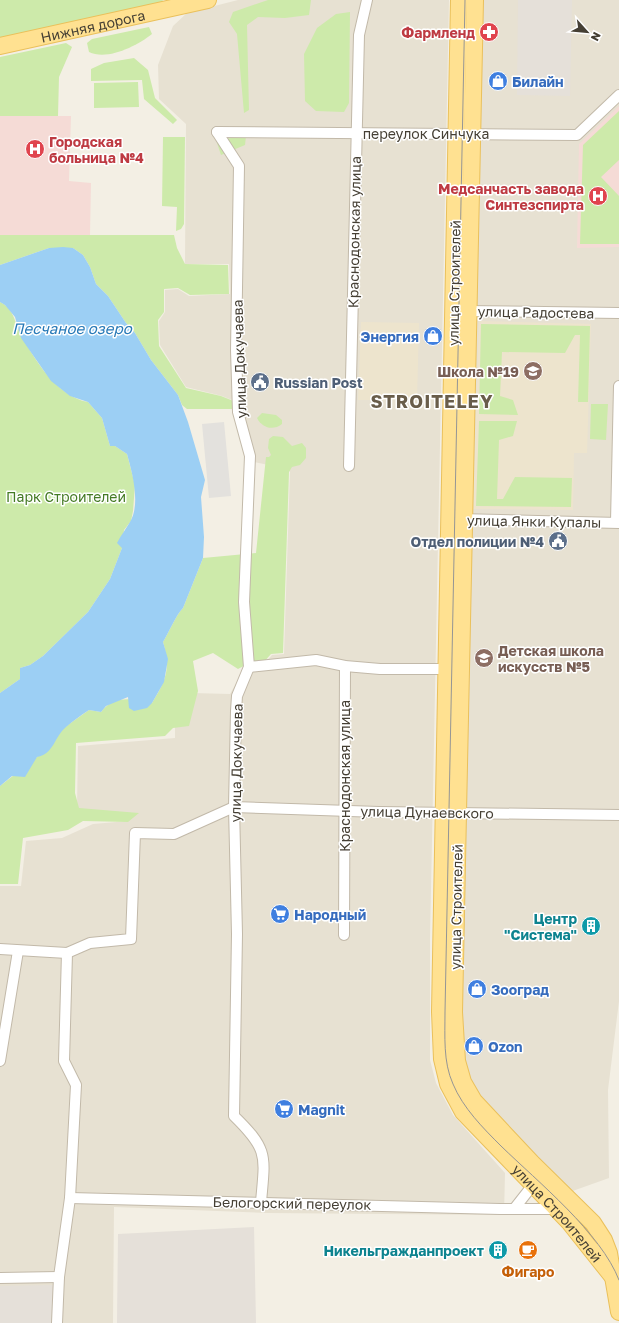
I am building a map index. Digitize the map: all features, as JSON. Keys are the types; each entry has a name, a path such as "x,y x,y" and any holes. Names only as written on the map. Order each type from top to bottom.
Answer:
{"main road":[{"name":"Нижняя дорога","path":"0,46 185,2 208,0"},
{"name":"улица Строителей","path":"459,0 466,56 447,1012 457,1061 464,1082 474,1101 528,1169 563,1204 570,1222 614,1279"},
{"name":"улица Строителей","path":"466,56 475,0"},
{"name":"улица Строителей","path":"563,1204 580,1210 593,1223 610,1253 614,1279"},
{"path":"614,1279 619,1312"}],"street":[{"name":"Краснодонская улица","path":"349,466 355,133 359,35 368,0"},
{"name":"переулок Синчука","path":"218,132 578,135 619,95"},
{"name":"улица Докучаева","path":"218,132 239,166 236,350 238,412 250,456 244,602 249,667 237,696 234,807 237,934 234,1116 249,1130 262,1150 263,1179 261,1202"},
{"name":"улица Радостева","path":"461,311 619,313"},
{"path":"618,522 619,386"},
{"name":"улица Янки Купалы","path":"457,519 618,522"},
{"path":"249,667 316,660 345,666 454,669"},
{"name":"Краснодонская улица","path":"344,935 345,666"},
{"path":"0,949 67,953 90,943 131,939 135,833 174,834 234,807"},
{"name":"улица Дунаевского","path":"234,807 451,813 619,814"},
{"path":"0,1061 18,950"},
{"path":"56,1323 59,1277 70,1198 76,1085 64,1061 67,953"},
{"path":"514,1209 528,1169"},
{"name":"Белогорский переулок","path":"70,1198 514,1209 563,1204"},
{"path":"570,1222 580,1210"},
{"path":"0,1278 59,1277"}],"shaded area":[{"path":"238,0 449,0 430,939 430,1060 436,1083 453,1115 505,1173 504,1215 268,1213 114,1207 113,1323 0,1323 0,886 21,886 26,841 62,838 93,824 128,821 77,809 78,746 175,738 175,724 192,693 230,694 246,666 265,663 272,655 284,654 290,472 288,469 254,462 237,402 222,396 186,387 160,345 159,321 165,312 165,290 178,289 189,296 230,294 229,264 185,264 186,124 159,99 158,65 173,26 187,13"},
{"path":"479,0 619,0 619,1001 608,1090 609,1178 567,1193 487,1113 458,1060"},
{"path":"518,0 572,0 570,96 517,95"},
{"name":"Медсанчасть завода Синтезспирта","path":"619,106 619,247 577,248 579,144"},
{"name":"Городская больница №4","path":"0,116 71,116 69,181 91,183 90,235 0,235"},
{"name":"Школа №19","path":"479,321 591,324 587,453 574,453 573,510 473,509"},
{"path":"361,322 419,323 417,400 358,400"},
{"path":"224,422 231,496 209,498 202,424"},
{"path":"254,1227 256,1323 117,1323 118,1234"},
{"path":"57,1285 54,1323 0,1323 0,1286"}],"green space":[{"path":"0,0 163,0 160,5 0,40"},
{"path":"268,0 311,0 309,15 285,18 258,17 247,25 249,110 244,113 237,34 229,22 233,12"},
{"path":"350,12 349,103 344,112 316,111 305,101 304,54 317,28 336,14"},
{"path":"149,27 152,34 146,39 122,51 104,55 89,52 87,43 92,39"},
{"path":"66,43 72,47 59,77 58,116 0,116 0,57"},
{"path":"134,58 148,70 155,98 177,120 173,124 144,99 142,80 91,81 91,69 104,63"},
{"path":"138,82 139,107 94,108 94,83"},
{"name":"Медсанчасть завода Синтезспирта","path":"619,111 619,160 601,177 619,196 619,244 580,244 583,145"},
{"path":"246,136 245,145 221,155 216,140"},
{"path":"163,137 185,137 184,224 181,229 176,231 177,207 162,206"},
{"path":"0,235 174,235 177,248 185,264 228,265 229,294 190,295 178,288 164,289 164,312 158,320 159,346 186,388 221,396 236,402 235,409 187,409 182,405 178,395 151,360 135,333 126,323 108,296 96,284 90,267 83,255 73,248 49,248 0,265"},
{"name":"Парк Строителей","path":"0,302 8,308 13,315 25,342 47,375 66,393 77,399 88,402 102,418 110,446 115,446 127,454 135,485 131,521 124,530 122,548 110,579 88,612 43,656 30,665 20,668 20,679 0,693"},
{"path":"481,324 590,326 588,402 578,402 580,335 575,335 565,353 502,352 500,396 513,400 518,415 479,414"},
{"path":"591,404 608,404 606,440 590,439"},
{"path":"262,413 276,415 282,420 282,424 271,428 265,426 257,418"},
{"path":"479,421 517,421 513,436 499,440 497,499 503,499 515,477 572,478 571,507 476,506"},
{"path":"273,436 283,437 292,446 302,443 306,448 306,458 300,465 292,467 289,472 283,653 271,654 264,662 253,661 238,669 213,653 193,661 198,691 189,726 173,728 165,736 76,743 75,793 79,808 139,813 128,822 83,821 68,830 23,838 18,884 0,884 0,786 37,757 65,727 89,710 101,712 112,702 125,699 152,703 161,688 166,674 167,660 163,642 175,619 183,608 203,558 256,553 266,457 271,455 268,448 269,439"}],"water":[{"name":"Песчаное озеро","path":"49,248 73,248 83,255 90,267 96,284 108,296 126,323 135,333 151,360 178,395 188,422 205,480 201,497 204,537 203,558 183,608 175,619 163,642 168,659 164,682 152,703 147,708 134,711 129,708 128,697 106,706 101,712 89,710 74,720 62,731 47,752 37,757 25,777 12,776 0,786 0,693 20,679 20,668 30,665 43,656 88,612 110,579 122,548 117,543 130,522 135,506 134,488 127,454 115,446 110,446 102,418 88,402 70,396 51,381 21,338 15,317 5,305 0,302 0,265"}],"tram line":[{"path":"465,0 445,1012 446,1058 453,1084 457,1093 468,1109 494,1139 584,1226 610,1262 619,1280"}],"place":[{"name":"Фармленд","path":"489,32"},
{"name":"Билайн","path":"498,81"},
{"name":"Городская больница №4","path":"35,149"},
{"name":"Медсанчасть завода Синтезспирта","path":"598,196"},
{"name":"Энергия","path":"433,336"},
{"name":"Школа №19","path":"533,371"},
{"name":"Russian Post","path":"260,382"},
{"name":"Отдел полиции №4","path":"558,541"},
{"name":"Детская школа искусств №5","path":"484,658"},
{"name":"Народный","path":"280,914"},
{"name":"Центр \"Система\"","path":"591,926"},
{"name":"Зооград","path":"477,989"},
{"name":"Ozon","path":"474,1046"},
{"name":"Magnit","path":"284,1109"},
{"name":"Никельгражданпроект","path":"498,1250"},
{"name":"Фигаро","path":"528,1250"}],"district":[{"name":"STROITELEY","path":"432,401"}]}
